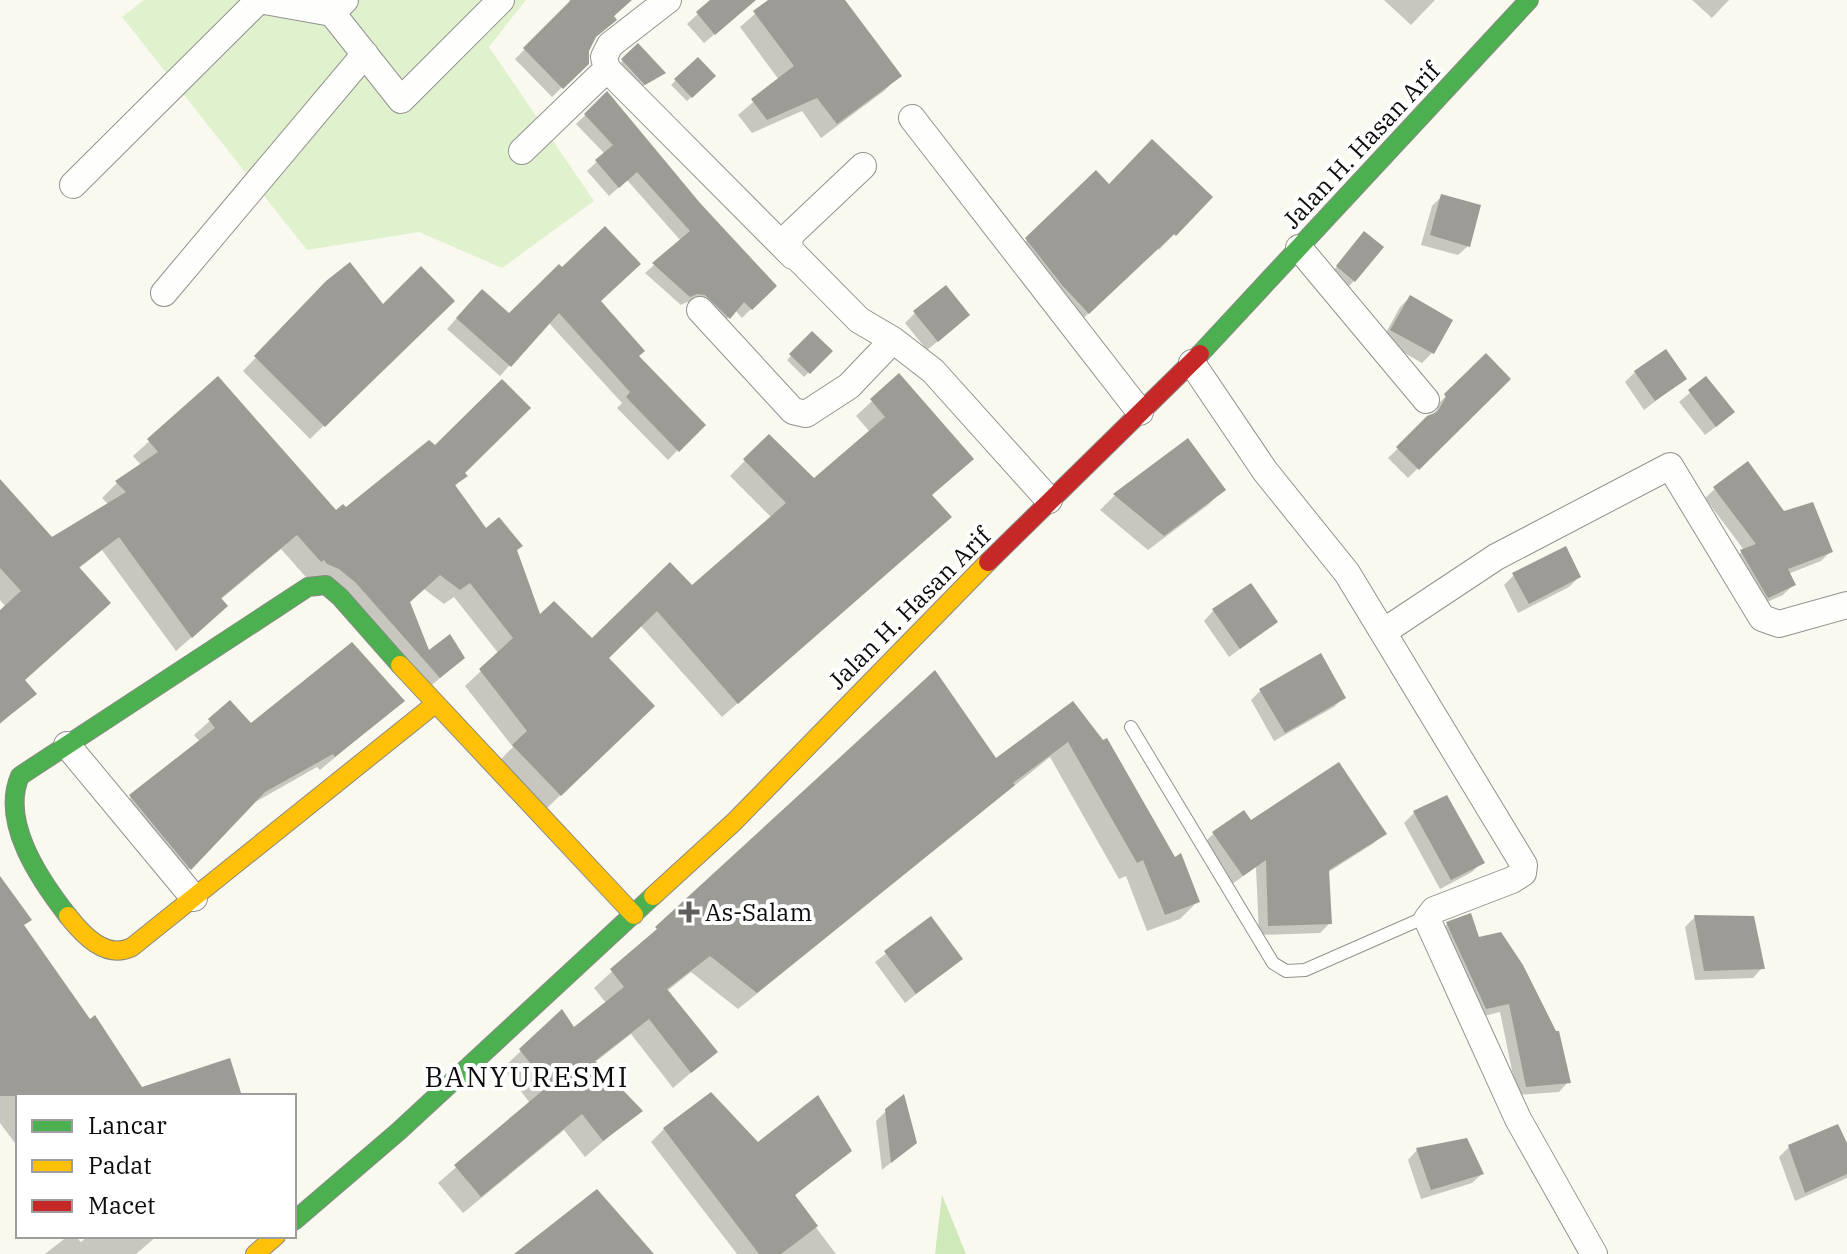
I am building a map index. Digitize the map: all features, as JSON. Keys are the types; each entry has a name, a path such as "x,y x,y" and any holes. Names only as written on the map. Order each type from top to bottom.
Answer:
{"main road":[{"name":"Jalan H. Hasan Arif","path":"296,1219 399,1131 734,822 1049,500 1192,363 1529,0"},
{"path":"435,704 135,945 124,950 109,951 80,930 51,892 14,828 10,800 13,786 20,776 308,587 326,585 634,915"},
{"path":"255,1254 274,1238"}],"street":[{"path":"73,185 259,0 339,6 365,54 401,100 501,0"},
{"path":"668,0 610,45 604,57 607,69 859,320 893,340 933,371 1049,500"},
{"path":"164,293 365,54"},
{"path":"522,151 607,69"},
{"path":"912,118 1140,412"},
{"path":"793,256 788,242 790,235 863,166"},
{"path":"1299,248 1426,400"},
{"path":"700,310 793,411 806,414 849,386 893,340"},
{"path":"1192,363 1265,471 1347,573 1525,870 1512,880 1441,907 1428,916 1432,934 1518,1119 1594,1254"},
{"path":"1383,632 1496,557 1670,466 1762,618 1779,624 1847,605"},
{"path":"67,745 194,898"}],"lane":[{"path":"1131,727 1273,963 1286,971 1305,970 1428,916"}],"green space":[{"path":"144,0 526,0 489,47 594,201 502,268 419,232 307,250 122,17"},
{"path":"942,1195 966,1254 935,1254"}],"building":[{"path":"571,0 632,0 614,16 617,20 596,37 589,51 589,64 563,89 523,48"},
{"path":"710,0 756,0 715,35 696,12"},
{"path":"768,0 845,0 902,76 837,124 817,98 767,120 751,99 794,66 753,11"},
{"path":"638,43 666,73 645,85 621,59"},
{"path":"698,57 716,76 692,98 674,79"},
{"path":"607,91 700,203 777,286 752,310 744,302 730,319 705,295 690,297 652,263 690,231 637,172 619,188 595,160 613,145 584,114"},
{"path":"1152,139 1213,197 1176,236 1174,234 1089,314 1025,238 1096,170 1109,184"},
{"path":"1441,194 1481,205 1470,247 1430,235"},
{"path":"605,226 641,264 601,301 645,351 639,356 706,425 679,452 626,397 630,392 559,313 511,367 456,318 482,289 509,313 559,264 562,267"},
{"path":"1364,231 1384,247 1355,282 1336,266"},
{"path":"350,262 383,304 421,266 455,301 325,427 254,356 326,281"},
{"path":"946,285 970,315 938,342 913,311"},
{"path":"1410,295 1453,320 1434,354 1390,330"},
{"path":"812,331 833,351 810,374 789,354"},
{"path":"1666,349 1687,379 1655,401 1634,371"},
{"path":"1486,353 1511,379 1419,470 1396,447 1427,416 1437,412 1446,397 1444,394"},
{"path":"899,373 974,459 932,495 952,517 738,704 657,611 609,658 655,706 561,796 512,745 527,731 479,669 513,638 470,583 460,590 440,575 410,602 429,650 450,634 465,658 440,678 356,583 324,560 321,562 297,535 221,598 228,606 192,638 119,537 79,567 111,603 25,680 37,694 0,723 0,610 21,591 0,568 0,479 52,537 126,492 115,481 158,452 147,439 218,376 336,510 343,504 346,507 429,440 435,445 502,379 531,408 465,473 468,476 455,485 486,528 499,517 523,546 517,550 540,614 554,601 592,638 670,562 692,585 786,503 743,459 769,434 814,478 885,417 870,399"},
{"path":"1706,376 1735,412 1716,427 1688,390"},
{"path":"1188,438 1226,490 1164,536 1113,494"},
{"path":"1748,461 1784,511 1813,502 1833,552 1788,569 1796,585 1768,598 1740,550 1756,544 1713,487"},
{"path":"1566,546 1581,577 1529,604 1512,573"},
{"path":"1251,583 1278,622 1240,649 1212,609"},
{"path":"352,642 405,701 335,757 333,754 265,792 191,870 129,795 215,728 208,719 230,700 251,723"},
{"path":"1321,653 1346,698 1285,733 1259,689"},
{"path":"935,670 996,758 1073,701 1103,740 1107,738 1175,857 1181,853 1200,902 1165,915 1143,860 1137,863 1068,742 1013,783 1015,785 757,993 710,956 667,989 718,1052 691,1073 649,1019 595,1061 643,1111 603,1141 582,1114 481,1197 454,1165 548,1086 519,1049 562,1009 574,1027 624,987 610,969"},
{"path":"1339,762 1387,834 1329,870 1332,924 1268,926 1266,860 1243,876 1212,832 1244,810 1251,820"},
{"path":"1447,795 1485,863 1451,880 1413,811"},
{"path":"0,876 32,920 24,925 90,1019 95,1015 142,1087 230,1058 241,1094 16,1094 0,1096"},
{"path":"1471,913 1479,937 1501,932 1523,965 1556,1031 1559,1031 1571,1083 1526,1087 1509,1004 1486,1009 1446,922"},
{"path":"1694,915 1754,916 1765,969 1704,971"},
{"path":"931,916 963,959 916,994 884,951"},
{"path":"711,1092 758,1142 818,1095 852,1151 795,1195 818,1226 781,1254 759,1254 663,1128"},
{"path":"904,1094 917,1143 891,1163 885,1109"},
{"path":"1838,1124 1847,1143 1847,1174 1805,1193 1788,1145"},
{"path":"1467,1138 1484,1174 1431,1190 1416,1148"},
{"path":"597,1189 654,1254 514,1254"}],"traffic: fast":[{"path":"1200,354 1529,0"},
{"path":"68,916 35,868 19,831 15,794 20,776 308,587 326,585 400,665"},
{"path":"296,1219 399,1131 653,896"}],"traffic: slow":[{"path":"653,896 734,822 988,562"},
{"path":"400,665 634,915"},
{"path":"68,916 88,938 104,948 122,950 132,947 435,704"},
{"path":"255,1254 274,1238"}],"traffic: jam":[{"path":"988,562 1200,354"}],"place":[{"name":"As-Salam","path":"689,912"}],"district":[{"name":"BANYURESMI","path":"527,1076"}]}
